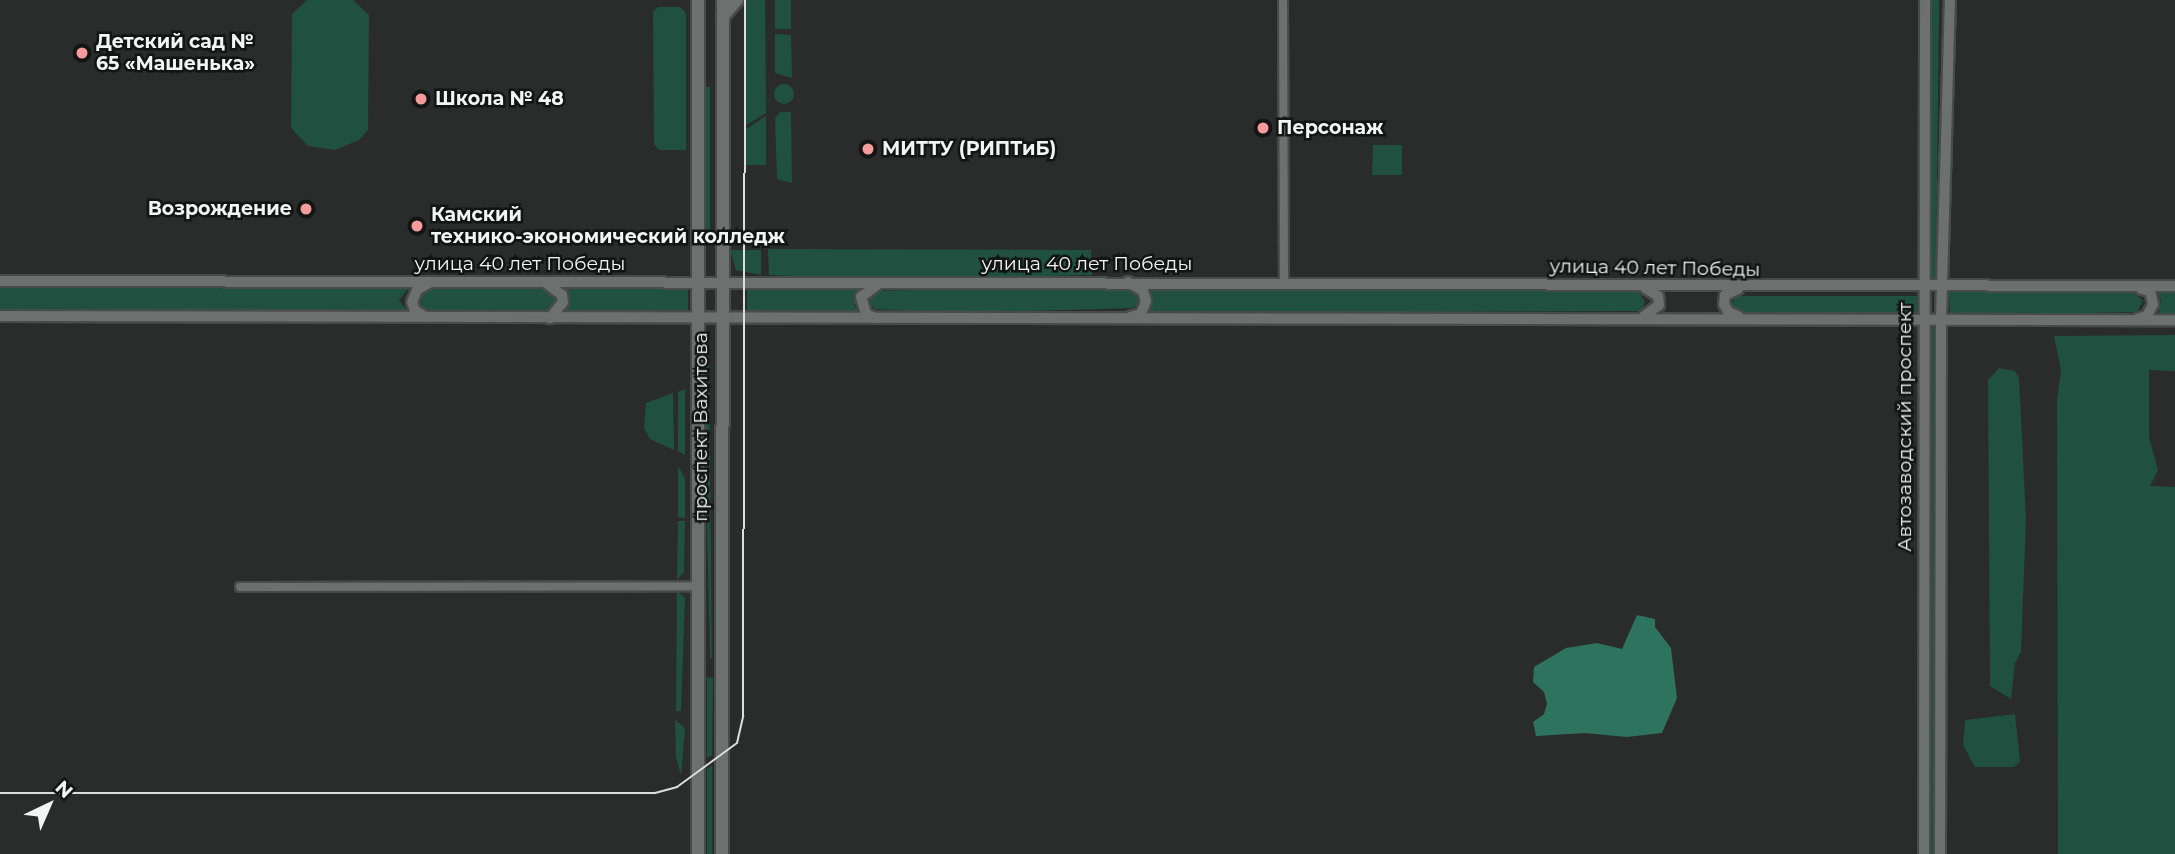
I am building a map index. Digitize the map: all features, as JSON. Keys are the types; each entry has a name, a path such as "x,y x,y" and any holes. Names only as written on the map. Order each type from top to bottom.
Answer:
{"main road":[{"name":"проспект Вахитова","path":"698,0 698,854"},
{"name":"проспект Вахитова","path":"722,854 723,0"},
{"path":"723,16 737,0"},
{"path":"698,54 705,79 711,81 722,57"},
{"path":"698,649 710,674 721,650"}],"street":[{"path":"1283,0 1284,282"},
{"name":"Автозаводский проспект","path":"1924,854 1922,319 1925,0"},
{"name":"Автозаводский проспект","path":"1940,854 1941,319 1950,0"},
{"name":"улица 40 лет Победы","path":"0,281 1124,281 1632,286 2175,286"},
{"path":"1124,281 1136,285 1146,301 1140,314 1128,318"},
{"path":"432,282 417,290 412,302 421,316 435,318"},
{"path":"546,283 562,295 563,302 550,318"},
{"path":"876,319 866,314 861,297 881,283"},
{"path":"1632,286 1653,289 1658,296 1659,305 1640,319"},
{"path":"1747,319 1728,312 1724,304 1726,295 1748,286"},
{"path":"2130,286 2150,291 2153,304 2147,316 2130,320"},
{"path":"0,316 2175,320"},
{"path":"240,587 699,586"},
{"path":"1924,840 1934,848 1940,841"}],"shaded area":[{"path":"307,0 353,0 369,15 368,130 359,140 335,150 308,146 291,128 292,14"},
{"path":"745,0 765,0 766,113 745,126"},
{"path":"775,0 791,0 791,29 775,29"},
{"path":"1930,0 1939,0 1936,278 1931,278"},
{"path":"658,7 680,7 686,13 686,150 659,150 654,144 653,12"},
{"path":"775,34 791,35 792,78 775,73"},
{"path":"784,84 791,87 794,94 791,101 784,104 777,101 774,94 777,87"},
{"path":"705,87 710,87 710,238 704,238"},
{"path":"780,112 791,112 792,183 777,179 775,118"},
{"path":"766,116 766,165 746,165 746,129"},
{"path":"1373,145 1402,145 1402,175 1372,175"},
{"path":"768,249 1091,250 1092,275 875,279 769,275"},
{"path":"730,250 761,250 761,275 736,270"},
{"path":"1147,285 1639,292 1645,302 1641,311 1151,313"},
{"path":"0,286 410,287 399,300 410,314 0,310"},
{"path":"688,286 688,314 564,313 569,298 563,287"},
{"path":"544,287 558,300 547,312 425,312 420,303 421,295 431,288"},
{"path":"1048,287 1130,289 1138,294 1139,304 1133,308 963,313 874,309 867,299 873,291"},
{"path":"747,288 858,288 855,306 859,314 747,313"},
{"path":"2132,291 2143,301 2137,312 1950,316 1949,292"},
{"path":"2156,291 2175,291 2175,316 2158,316 2161,300"},
{"path":"1736,296 1917,296 1917,316 1742,315 1730,308"},
{"path":"1930,327 1936,327 1934,854 1929,854"},
{"path":"2175,335 2175,371 2149,370 2149,437 2158,470 2150,486 2175,487 2175,854 2058,854 2057,400 2061,370 2054,336"},
{"path":"709,349 712,658 703,350"},
{"path":"1999,368 2015,371 2019,378 2026,519 2021,652 2015,663 2011,699 1990,686 1988,380"},
{"path":"685,389 685,455 678,451 678,392"},
{"path":"673,393 674,450 650,439 644,428 646,403"},
{"path":"678,466 685,478 685,518 678,517"},
{"path":"678,521 685,521 684,572 677,580"},
{"path":"677,591 685,598 681,711 676,711"},
{"path":"1637,615 1655,619 1655,627 1671,648 1677,698 1662,733 1627,737 1585,733 1536,736 1533,722 1544,714 1547,704 1544,692 1533,682 1534,667 1566,648 1597,643 1622,649"},
{"path":"707,677 713,678 712,755 707,758"},
{"path":"2015,714 2020,762 2014,767 1975,767 1963,745 1965,720"},
{"path":"675,720 685,728 681,775 676,757"},
{"path":"712,765 712,854 707,854 707,769"}],"tram line":[{"path":"0,793 655,793 677,787 737,743 743,716 745,0"}],"place":[{"name":"Детский сад № 65 «Машенька»","path":"82,53"},
{"name":"Школа № 48","path":"421,99"},
{"name":"Персонаж","path":"1263,128"},
{"name":"МИТТУ (РИПТиБ)","path":"868,149"},
{"name":"Возрождение","path":"306,209"},
{"name":"Камский технико-экономический колледж","path":"417,226"}]}
